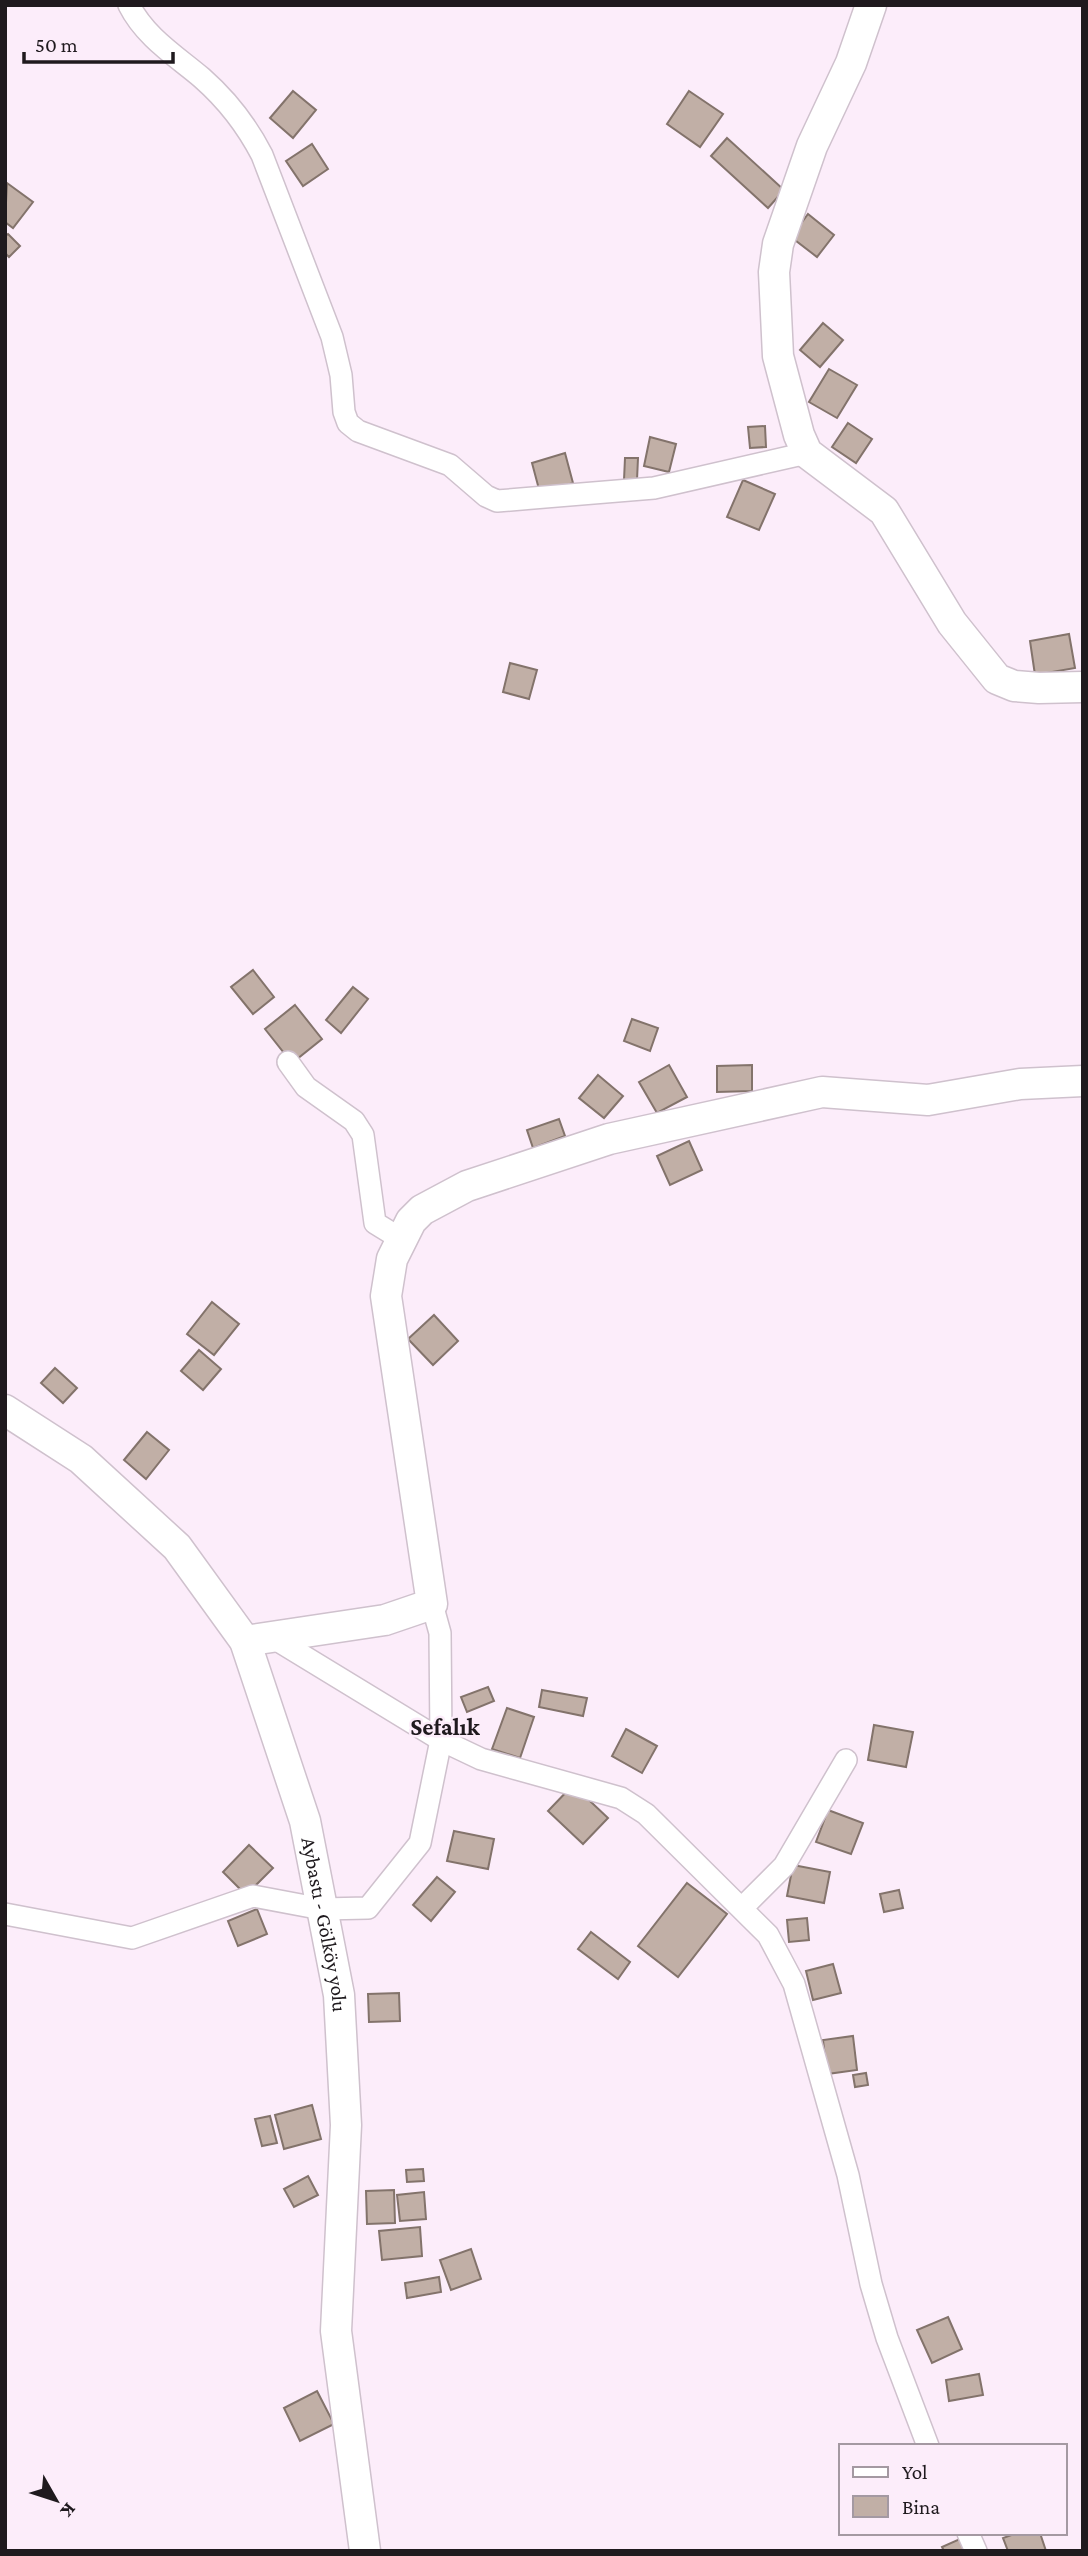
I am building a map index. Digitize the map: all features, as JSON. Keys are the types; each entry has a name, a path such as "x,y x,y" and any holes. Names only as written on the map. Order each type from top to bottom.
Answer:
{"street":[{"path":"129,5 150,34 203,79 249,130 262,155 332,337 348,423 358,431 450,465 486,496 497,501 654,488 807,453"},
{"path":"871,5 851,63 811,146 778,244 774,272 778,356 793,415 807,453 884,511 951,623 998,679 1014,686 1083,687"},
{"path":"288,1062 306,1087 354,1121 363,1135 375,1223 401,1239"},
{"path":"5,1914 132,1938 253,1896 322,1909 368,1908 420,1843 442,1740 440,1633 432,1604 386,1296 392,1259 411,1221 443,1197 467,1186 609,1139 822,1092 928,1100 1020,1084 1083,1081"},
{"name":"Aybastı - Gölköy yolu","path":"5,1410 80,1459 177,1547 258,1639 305,1821 339,1995 346,2125 336,2331 365,2551"},
{"path":"258,1639 385,1620 432,1604"},
{"path":"258,1639 442,1740 513,1770 621,1798 654,1821 768,1935 794,1984 848,2175 874,2295 927,2444"},
{"path":"742,1908 784,1867 846,1760"},
{"path":"969,2535 976,2551"}],"building":[{"path":"293,91 316,110 293,138 270,118"},
{"path":"689,91 723,114 700,147 667,124"},
{"path":"727,138 784,190 768,208 711,156"},
{"path":"312,144 328,169 303,186 286,161"},
{"path":"7,183 33,202 13,228 5,222"},
{"path":"808,214 834,235 817,257 791,237"},
{"path":"8,234 20,246 9,257 5,253 5,236"},
{"path":"823,323 843,340 820,367 800,350"},
{"path":"829,369 857,385 837,418 809,402"},
{"path":"848,423 872,439 856,463 832,447"},
{"path":"765,426 766,447 750,448 748,427"},
{"path":"650,437 676,444 669,472 644,466"},
{"path":"565,453 573,483 540,493 532,463"},
{"path":"625,458 638,458 637,480 624,480"},
{"path":"743,480 775,494 759,530 727,517"},
{"path":"1069,634 1075,668 1035,675 1030,641"},
{"path":"510,663 537,670 529,699 503,692"},
{"path":"253,970 274,997 253,1014 231,987"},
{"path":"353,987 368,999 341,1033 326,1020"},
{"path":"295,1005 322,1039 292,1063 265,1029"},
{"path":"632,1019 658,1028 650,1051 624,1041"},
{"path":"669,1065 687,1097 657,1113 639,1082"},
{"path":"752,1065 752,1091 717,1092 717,1066"},
{"path":"598,1075 623,1096 604,1118 579,1098"},
{"path":"559,1119 565,1136 533,1148 527,1130"},
{"path":"689,1141 702,1170 670,1185 657,1156"},
{"path":"212,1302 239,1324 214,1355 187,1334"},
{"path":"434,1315 458,1341 433,1365 408,1339"},
{"path":"199,1350 221,1369 203,1390 181,1371"},
{"path":"55,1368 77,1388 63,1403 41,1383"},
{"path":"147,1432 169,1450 146,1479 124,1460"},
{"path":"488,1687 494,1701 467,1712 461,1697"},
{"path":"542,1690 587,1698 583,1716 539,1707"},
{"path":"507,1708 534,1717 520,1758 492,1749"},
{"path":"874,1725 913,1732 906,1767 868,1760"},
{"path":"626,1729 657,1746 642,1773 612,1756"},
{"path":"573,1785 608,1818 583,1844 548,1811"},
{"path":"828,1810 863,1823 851,1854 816,1842"},
{"path":"454,1831 494,1839 488,1869 447,1861"},
{"path":"249,1845 273,1868 246,1895 223,1872"},
{"path":"793,1865 830,1872 824,1903 787,1896"},
{"path":"437,1877 455,1892 431,1921 413,1905"},
{"path":"687,1883 727,1914 678,1977 638,1946"},
{"path":"899,1890 903,1908 884,1912 880,1894"},
{"path":"257,1909 267,1934 238,1946 228,1921"},
{"path":"807,1918 809,1940 789,1942 787,1920"},
{"path":"591,1932 630,1962 618,1979 578,1949"},
{"path":"833,1964 841,1993 813,2000 806,1971"},
{"path":"399,1993 400,2021 369,2022 368,1994"},
{"path":"853,2036 857,2070 827,2074 823,2040"},
{"path":"866,2073 868,2085 855,2087 853,2075"},
{"path":"312,2105 321,2139 284,2149 275,2115"},
{"path":"270,2116 277,2143 262,2146 255,2119"},
{"path":"423,2169 424,2181 407,2182 406,2170"},
{"path":"308,2176 318,2195 294,2207 284,2189"},
{"path":"394,2190 395,2223 367,2224 366,2191"},
{"path":"424,2192 426,2219 400,2221 397,2195"},
{"path":"420,2227 422,2256 382,2260 379,2231"},
{"path":"471,2249 481,2279 451,2290 440,2260"},
{"path":"439,2277 441,2292 407,2298 405,2283"},
{"path":"948,2317 962,2349 932,2363 917,2330"},
{"path":"979,2374 983,2395 949,2401 946,2380"},
{"path":"317,2391 334,2424 300,2441 284,2408"},
{"path":"1011,2535 1041,2535 1046,2551 1008,2551 1003,2538"},
{"path":"960,2539 966,2551 944,2551 942,2547"}],"district":[{"name":"Sefalık","path":"445,1727"}]}
